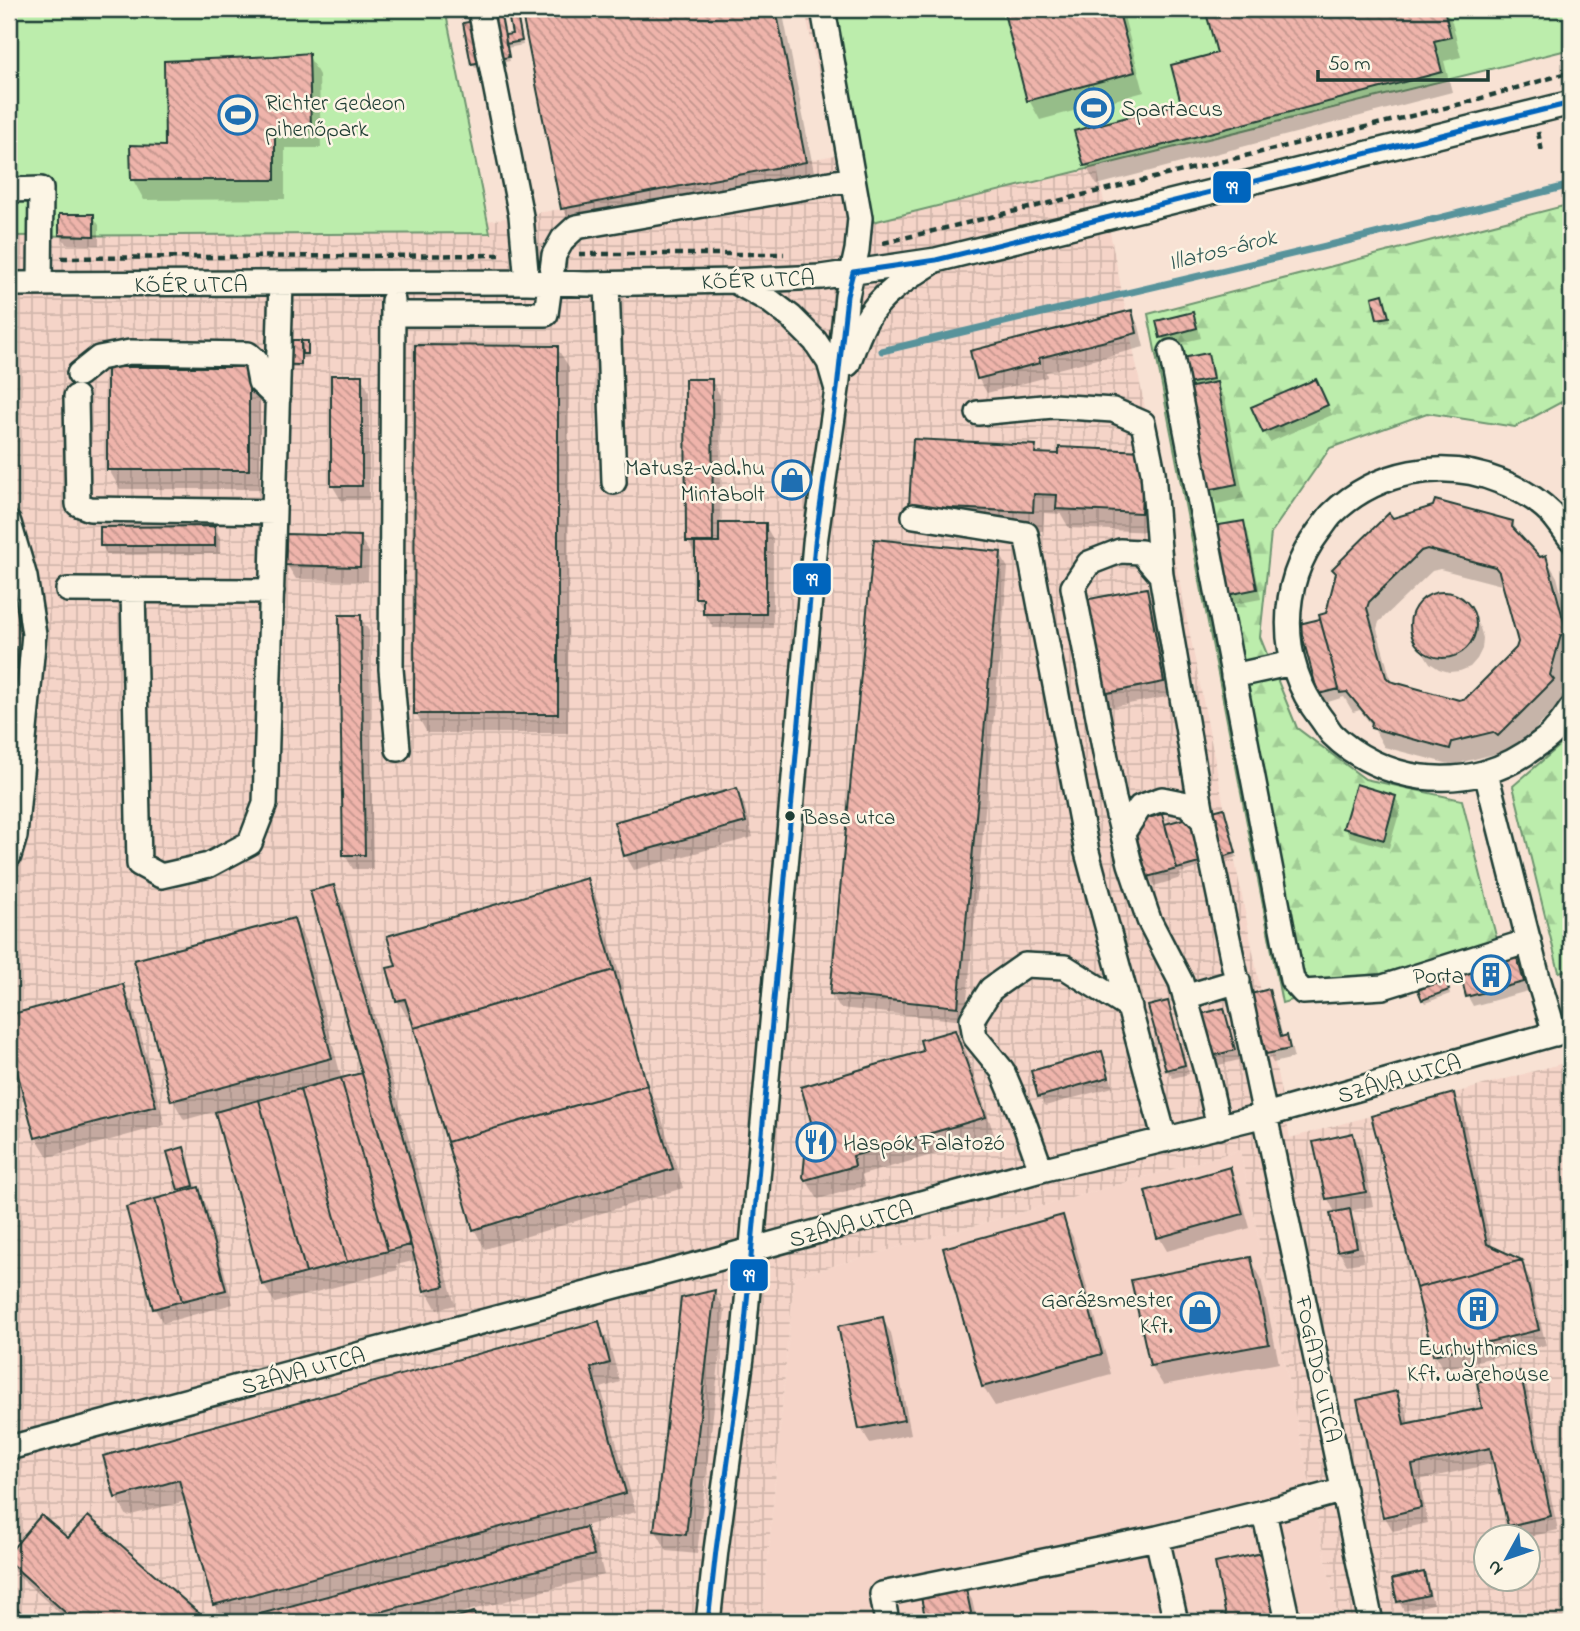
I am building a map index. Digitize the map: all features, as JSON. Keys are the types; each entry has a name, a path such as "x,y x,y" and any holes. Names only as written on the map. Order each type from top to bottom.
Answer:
{"street":[{"path":"480,9 521,216 527,282"},
{"path":"708,1622 742,1357 815,544 847,296 860,218 822,9"},
{"name":"KŐÉR UTCA","path":"9,285 527,282 607,284 821,277 936,260 1571,103"},
{"path":"393,314 546,314 554,255 563,239 576,228 853,178"},
{"path":"9,190 41,189 40,284"},
{"path":"837,389 865,321 881,300 936,260"},
{"path":"734,281 771,301 815,341 829,362 837,389"},
{"path":"394,283 391,669 398,749"},
{"path":"133,590 139,864 160,876 209,865 250,843 265,804 281,284"},
{"path":"607,284 614,482"},
{"path":"79,374 99,358 130,352 248,354 256,361 260,382 278,399"},
{"path":"1171,352 1292,980 1303,992 1383,987 1529,941"},
{"path":"76,397 78,504 90,509 274,512"},
{"name":"FOGADÓ UTCA","path":"978,413 1052,406 1113,410 1143,423 1153,472 1161,575 1204,821 1371,1622"},
{"path":"1571,539 1551,513 1519,489 1481,474 1441,468 1402,474 1364,489 1332,514 1308,546 1292,583 1287,623 1292,663 1308,701 1333,734 1366,759 1404,775 1445,779 1486,773 1522,757 1554,732 1571,709"},
{"path":"914,516 1026,534 1087,852 1165,1140"},
{"path":"9,523 25,577 34,634 19,684 15,836 9,856"},
{"path":"1161,575 1141,552 1120,551 1089,563 1073,587 1114,799 1130,864 1149,920 1181,982 1219,1127"},
{"path":"68,590 271,591"},
{"path":"1233,676 1292,663"},
{"path":"1486,773 1529,941 1563,1032"},
{"path":"1123,833 1140,807 1162,799 1187,804 1204,821"},
{"path":"1041,1170 1002,1070 975,1037 972,1019 992,989 1025,965 1065,967 1130,1008"},
{"path":"1185,997 1238,981"},
{"name":"SZÁVA UTCA","path":"9,1448 1041,1170 1265,1115 1563,1032"},
{"path":"887,1622 882,1594 1157,1538 1264,1513 1344,1490"},
{"path":"1264,1513 1287,1622"},
{"path":"1157,1538 1177,1622"}],"shaded area":[{"path":"805,9 835,9 873,221 1097,167 1290,1138 1571,1061 1571,1622 1339,1622 1240,1150 794,1277 762,1622 9,1622 9,236 490,233 488,221 840,154 815,60"},
{"path":"1240,1150 1339,1622 762,1622 794,1277"}],"green space":[{"name":"Richter Gedeon pihenőpark","path":"9,9 445,9 490,233 9,236"},
{"name":"Spartacus","path":"835,9 1571,9 1571,49 873,222"},
{"path":"1571,204 1571,404 1567,399 1515,427 1427,413 1330,448 1271,533 1260,637 1297,728 1365,779 1462,800 1497,940 1282,1003 1148,314"},
{"path":"1571,736 1571,969 1559,972 1513,786"}],"building":[{"path":"507,9 516,9 522,41 506,44 505,35 512,34"},
{"path":"521,9 776,9 806,162 561,209"},
{"path":"1003,9 1118,9 1135,72 1027,101"},
{"path":"1205,9 1444,9 1451,37 1434,41 1442,72 1084,166 1074,131 1181,103 1171,65 1217,53"},
{"path":"501,16 509,57 471,64 463,23"},
{"path":"309,53 311,128 275,129 275,180 131,180 130,145 165,146 164,61"},
{"path":"59,214 94,214 94,236 59,235"},
{"path":"1383,294 1389,317 1377,319 1372,297"},
{"path":"1132,310 1137,333 1039,358 1040,363 977,379 970,351"},
{"path":"1193,312 1197,328 1160,338 1156,321"},
{"path":"266,340 301,340 301,365 266,364"},
{"path":"301,341 308,341 308,354 302,354"},
{"path":"415,345 558,346 558,714 414,714"},
{"path":"1208,353 1213,379 1187,384 1182,358"},
{"path":"107,367 249,367 249,470 107,470"},
{"path":"331,375 362,375 362,486 331,486"},
{"path":"685,379 712,379 713,542 686,542"},
{"path":"1316,379 1328,405 1263,433 1251,407"},
{"path":"1217,382 1237,484 1207,490 1187,388"},
{"path":"913,439 1036,445 1035,453 1059,454 1059,447 1144,451 1141,513 1056,509 1057,495 1034,494 1033,512 909,506"},
{"path":"1435,500 1513,521 1512,527 1540,557 1546,555 1567,633 1561,635 1550,675 1554,680 1498,736 1493,732 1452,742 1450,749 1371,728 1372,722 1347,692 1340,693 1319,615 1326,613 1336,573 1332,569 1389,513 1393,518 1433,506","holes":["1427,549 1495,567 1499,572 1518,642 1516,648 1466,698 1459,700 1390,681 1386,677 1367,608 1369,602 1421,551"]},
{"path":"1244,521 1257,589 1227,595 1213,526"},
{"path":"719,523 766,523 766,614 703,614 703,598 695,598 695,543 719,543"},
{"path":"215,526 215,546 100,546 100,527"},
{"path":"286,534 361,536 360,567 285,565"},
{"path":"874,539 1001,552 958,1007 830,994"},
{"path":"1147,588 1164,682 1102,694 1084,600"},
{"path":"1443,592 1466,602 1476,625 1466,648 1443,658 1420,648 1410,625 1420,602"},
{"path":"339,615 361,615 365,855 343,855"},
{"path":"1320,619 1339,689 1318,694 1299,624"},
{"path":"9,647 16,647 17,669 9,669"},
{"path":"1356,784 1396,796 1384,840 1343,828"},
{"path":"737,788 746,822 624,856 614,822"},
{"path":"1224,808 1236,853 1177,869 1165,824"},
{"path":"1162,814 1177,869 1147,877 1136,834 1137,821"},
{"path":"587,878 614,970 414,1028 405,999 396,1001 387,968 396,966 387,936"},
{"path":"334,885 445,1286 424,1291 310,891"},
{"path":"294,918 332,1058 171,1101 134,960"},
{"name":"Porta","path":"1516,953 1524,982 1466,997 1459,968"},
{"path":"614,970 647,1085 447,1142 414,1028"},
{"path":"1443,974 1449,990 1422,1000 1418,990 1426,987 1423,981"},
{"path":"123,984 156,1106 35,1138 9,1042 9,1015"},
{"path":"1269,989 1281,1037 1287,1035 1290,1049 1266,1054 1251,994"},
{"path":"1168,1001 1185,1065 1166,1070 1148,1006"},
{"path":"1224,1008 1235,1050 1212,1056 1201,1014"},
{"path":"955,1030 986,1117 853,1156 855,1166 805,1180 803,1177 807,1134 814,1132 801,1087 923,1051 920,1040"},
{"path":"1102,1051 1109,1077 1038,1097 1031,1071"},
{"path":"362,1073 410,1245 388,1251 341,1078"},
{"path":"341,1078 388,1251 347,1262 300,1089"},
{"path":"647,1085 673,1169 473,1230 447,1142"},
{"path":"300,1089 347,1262 306,1273 259,1100"},
{"path":"1454,1093 1487,1244 1522,1260 1416,1288 1371,1116"},
{"path":"259,1100 306,1273 262,1285 215,1112"},
{"path":"1353,1133 1366,1192 1326,1199 1313,1142"},
{"path":"184,1147 194,1186 178,1190 167,1152"},
{"path":"1230,1167 1243,1214 1157,1238 1145,1191"},
{"path":"199,1187 226,1290 182,1301 155,1199"},
{"path":"155,1199 182,1301 153,1309 126,1207"},
{"path":"1350,1209 1357,1247 1337,1251 1330,1213"},
{"path":"1063,1215 1102,1354 982,1387 943,1248"},
{"name":"Garázsmester Kft.","path":"1251,1257 1269,1344 1150,1366 1131,1280"},
{"name":"Eurhythmics Kft. warehouse","path":"1522,1260 1539,1330 1433,1355 1416,1288"},
{"path":"715,1290 686,1535 654,1531 681,1298"},
{"path":"883,1317 904,1420 859,1429 838,1326"},
{"path":"599,1321 610,1363 591,1368 626,1493 213,1605 179,1480 115,1498 103,1456"},
{"path":"1520,1371 1551,1516 1525,1522 1507,1522 1490,1448 1412,1465 1421,1508 1383,1517 1357,1400 1397,1391 1404,1424 1482,1408 1477,1382"},
{"path":"41,1515 68,1538 88,1516 209,1622 76,1622 9,1562 9,1553"},
{"path":"586,1527 594,1555 343,1622 246,1622 245,1618"},
{"path":"1262,1553 1276,1622 1227,1622 1215,1563"},
{"path":"1424,1572 1429,1595 1397,1602 1392,1579"},
{"path":"965,1584 973,1622 926,1622 920,1592"},
{"path":"474,1612 477,1622 440,1622"}],"waterway":[{"name":"Illatos-árok","path":"882,351 1571,185"}],"transit line":[{"name":"99","path":"708,1622 742,1357 815,543 847,296 853,272 936,260 1571,103"}],"place":[{"name":"Spartacus","path":"1094,108"},
{"name":"Richter Gedeon pihenőpark","path":"238,115"},
{"name":"Matusz-vad.hu Mintabolt","path":"792,480"},
{"name":"Basa utca","path":"790,816"},
{"name":"Porta","path":"1491,975"},
{"name":"Haspók Falatozó","path":"816,1142"},
{"name":"Eurhythmics Kft. warehouse","path":"1478,1309"},
{"name":"Garázsmester Kft.","path":"1200,1312"}]}
